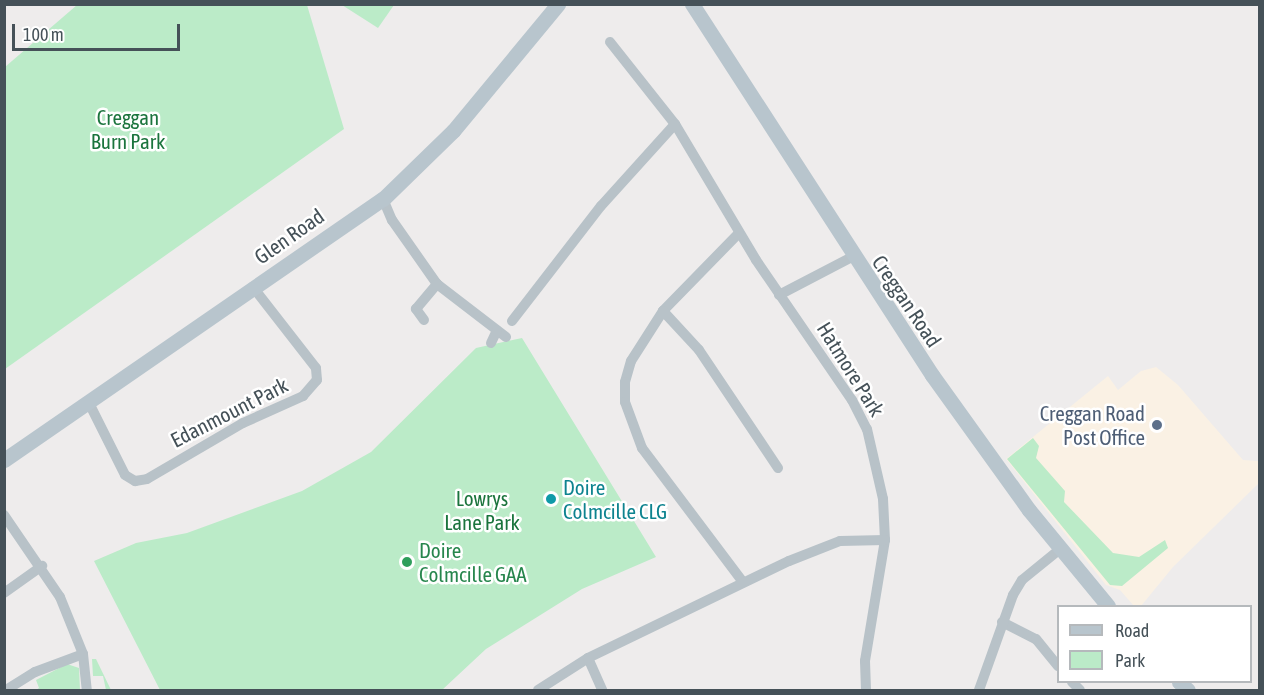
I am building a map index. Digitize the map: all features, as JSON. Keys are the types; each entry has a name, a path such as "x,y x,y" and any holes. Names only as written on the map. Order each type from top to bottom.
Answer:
{"main road":[{"name":"Glen Road","path":"4,460 383,199 453,131 558,4"},
{"name":"Creggan Road","path":"692,4 852,257 938,384 1060,549 1107,605"}],"street":[{"name":"Hatmore Park","path":"610,42 675,124 739,233 852,400 867,429 883,499 885,540 865,661 866,690"},
{"path":"512,321 601,206 675,124"},
{"path":"383,199 392,220 437,284 502,334 491,343"},
{"path":"739,233 663,311 631,361 625,382 625,402 642,448 743,582"},
{"path":"779,295 852,257"},
{"path":"424,320 414,306 437,284"},
{"name":"Edanmount Park","path":"89,403 125,475 135,481 147,479 216,437 303,396 316,380 315,369 253,287"},
{"path":"663,311 699,351 778,468"},
{"path":"4,515 42,566 60,597 83,654 87,690"},
{"path":"538,690 588,658 743,582 840,541 885,540"},
{"path":"979,690 1002,622 1022,580 1060,549"},
{"path":"4,592 42,566"},
{"path":"1002,622 1036,639 1057,664"},
{"path":"6,690 55,663 83,654"},
{"path":"588,658 602,690"}],"shaded area":[{"path":"1156,367 1178,385 1243,460 1259,461 1259,483 1173,567 1142,605 1133,605 1120,590 1106,585 1006,459 1108,376 1118,390 1141,371"}],"green space":[{"name":"Creggan Burn Park","path":"77,5 307,5 344,129 5,369 5,67"},
{"path":"342,5 394,5 378,28"},
{"name":"Lowrys Lane Park","path":"522,338 656,557 582,589 486,649 442,690 160,690 94,561 136,543 187,533 302,491 371,452 476,348"},
{"path":"1033,438 1039,446 1036,458 1065,491 1064,502 1113,553 1139,557 1165,540 1168,548 1122,586 1110,585 1007,459"},
{"path":"92,659 96,659 111,690 106,690 103,676 93,676"},
{"path":"67,664 79,668 80,690 36,690 39,688 36,680"}],"place":[{"name":"Creggan Road Post Office","path":"1157,425"},
{"name":"Doire Colmcille CLG","path":"551,499"},
{"name":"Doire Colmcille GAA","path":"407,562"}]}
